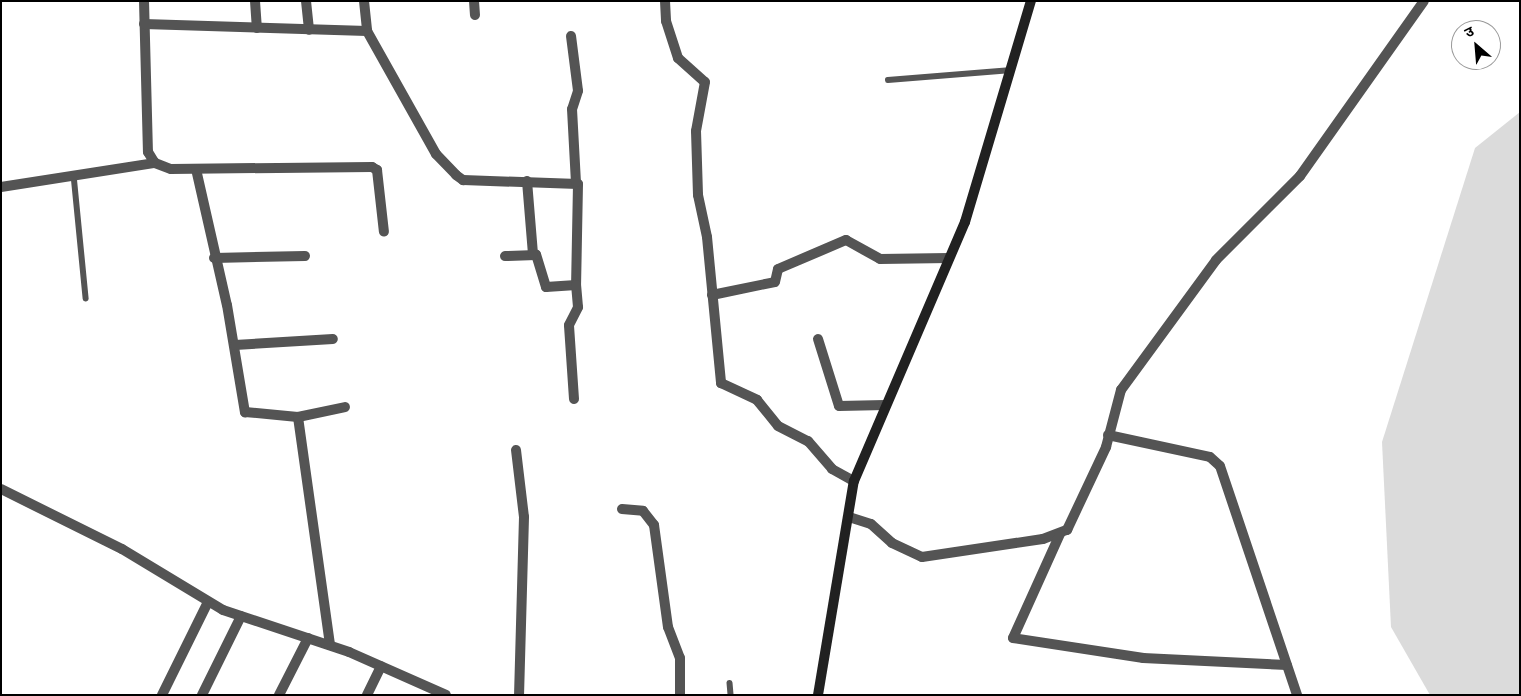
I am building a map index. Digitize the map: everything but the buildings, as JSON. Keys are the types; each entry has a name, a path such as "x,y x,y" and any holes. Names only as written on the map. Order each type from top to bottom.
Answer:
{"street":[{"path":"144,1 148,152 155,163"},
{"path":"255,1 257,28"},
{"path":"306,1 309,30"},
{"path":"364,1 367,31 436,154 456,175 463,180 576,182"},
{"path":"474,1 475,16"},
{"path":"665,1 666,21 678,58 706,82 696,131 698,195 712,296 721,383 757,400 778,426 808,441 832,469 854,481"},
{"path":"818,695 854,481 884,405 949,258 983,170 1031,1"},
{"path":"1287,665 1143,658 1013,638 1060,534 1080,508 1108,435 1121,390 1216,260 1300,176 1424,1"},
{"path":"144,24 367,31"},
{"path":"571,36 578,91 572,109 576,182 576,285 578,307 569,325 574,399"},
{"path":"1,187 155,163 171,169 372,167 377,170 384,232"},
{"path":"196,169 214,258 235,345 248,416 298,417 345,407"},
{"path":"527,181 533,254"},
{"path":"712,296 775,282 778,269 846,240 880,259 949,258"},
{"path":"505,256 533,254 538,257 543,286 576,285"},
{"path":"214,258 305,256"},
{"path":"235,345 334,339"},
{"path":"818,339 839,406 884,405"},
{"path":"298,417 330,645"},
{"path":"1108,435 1216,460 1297,695"},
{"path":"516,450 524,517 519,695"},
{"path":"1,489 122,549 208,602 241,616 330,645 446,695"},
{"path":"622,509 643,511 654,525 668,627 680,658 680,695"},
{"path":"849,517 871,524 892,543 922,557 1060,534"},
{"path":"162,695 208,602"},
{"path":"202,695 241,616"},
{"path":"279,695 308,638"},
{"path":"367,695 381,666"}],"lane":[{"path":"888,80 1012,70"},
{"path":"74,175 86,298"},
{"path":"730,682 731,695"}],"shaded area":[{"path":"1520,112 1520,695 1430,695 1391,627 1382,442 1475,148"}]}
